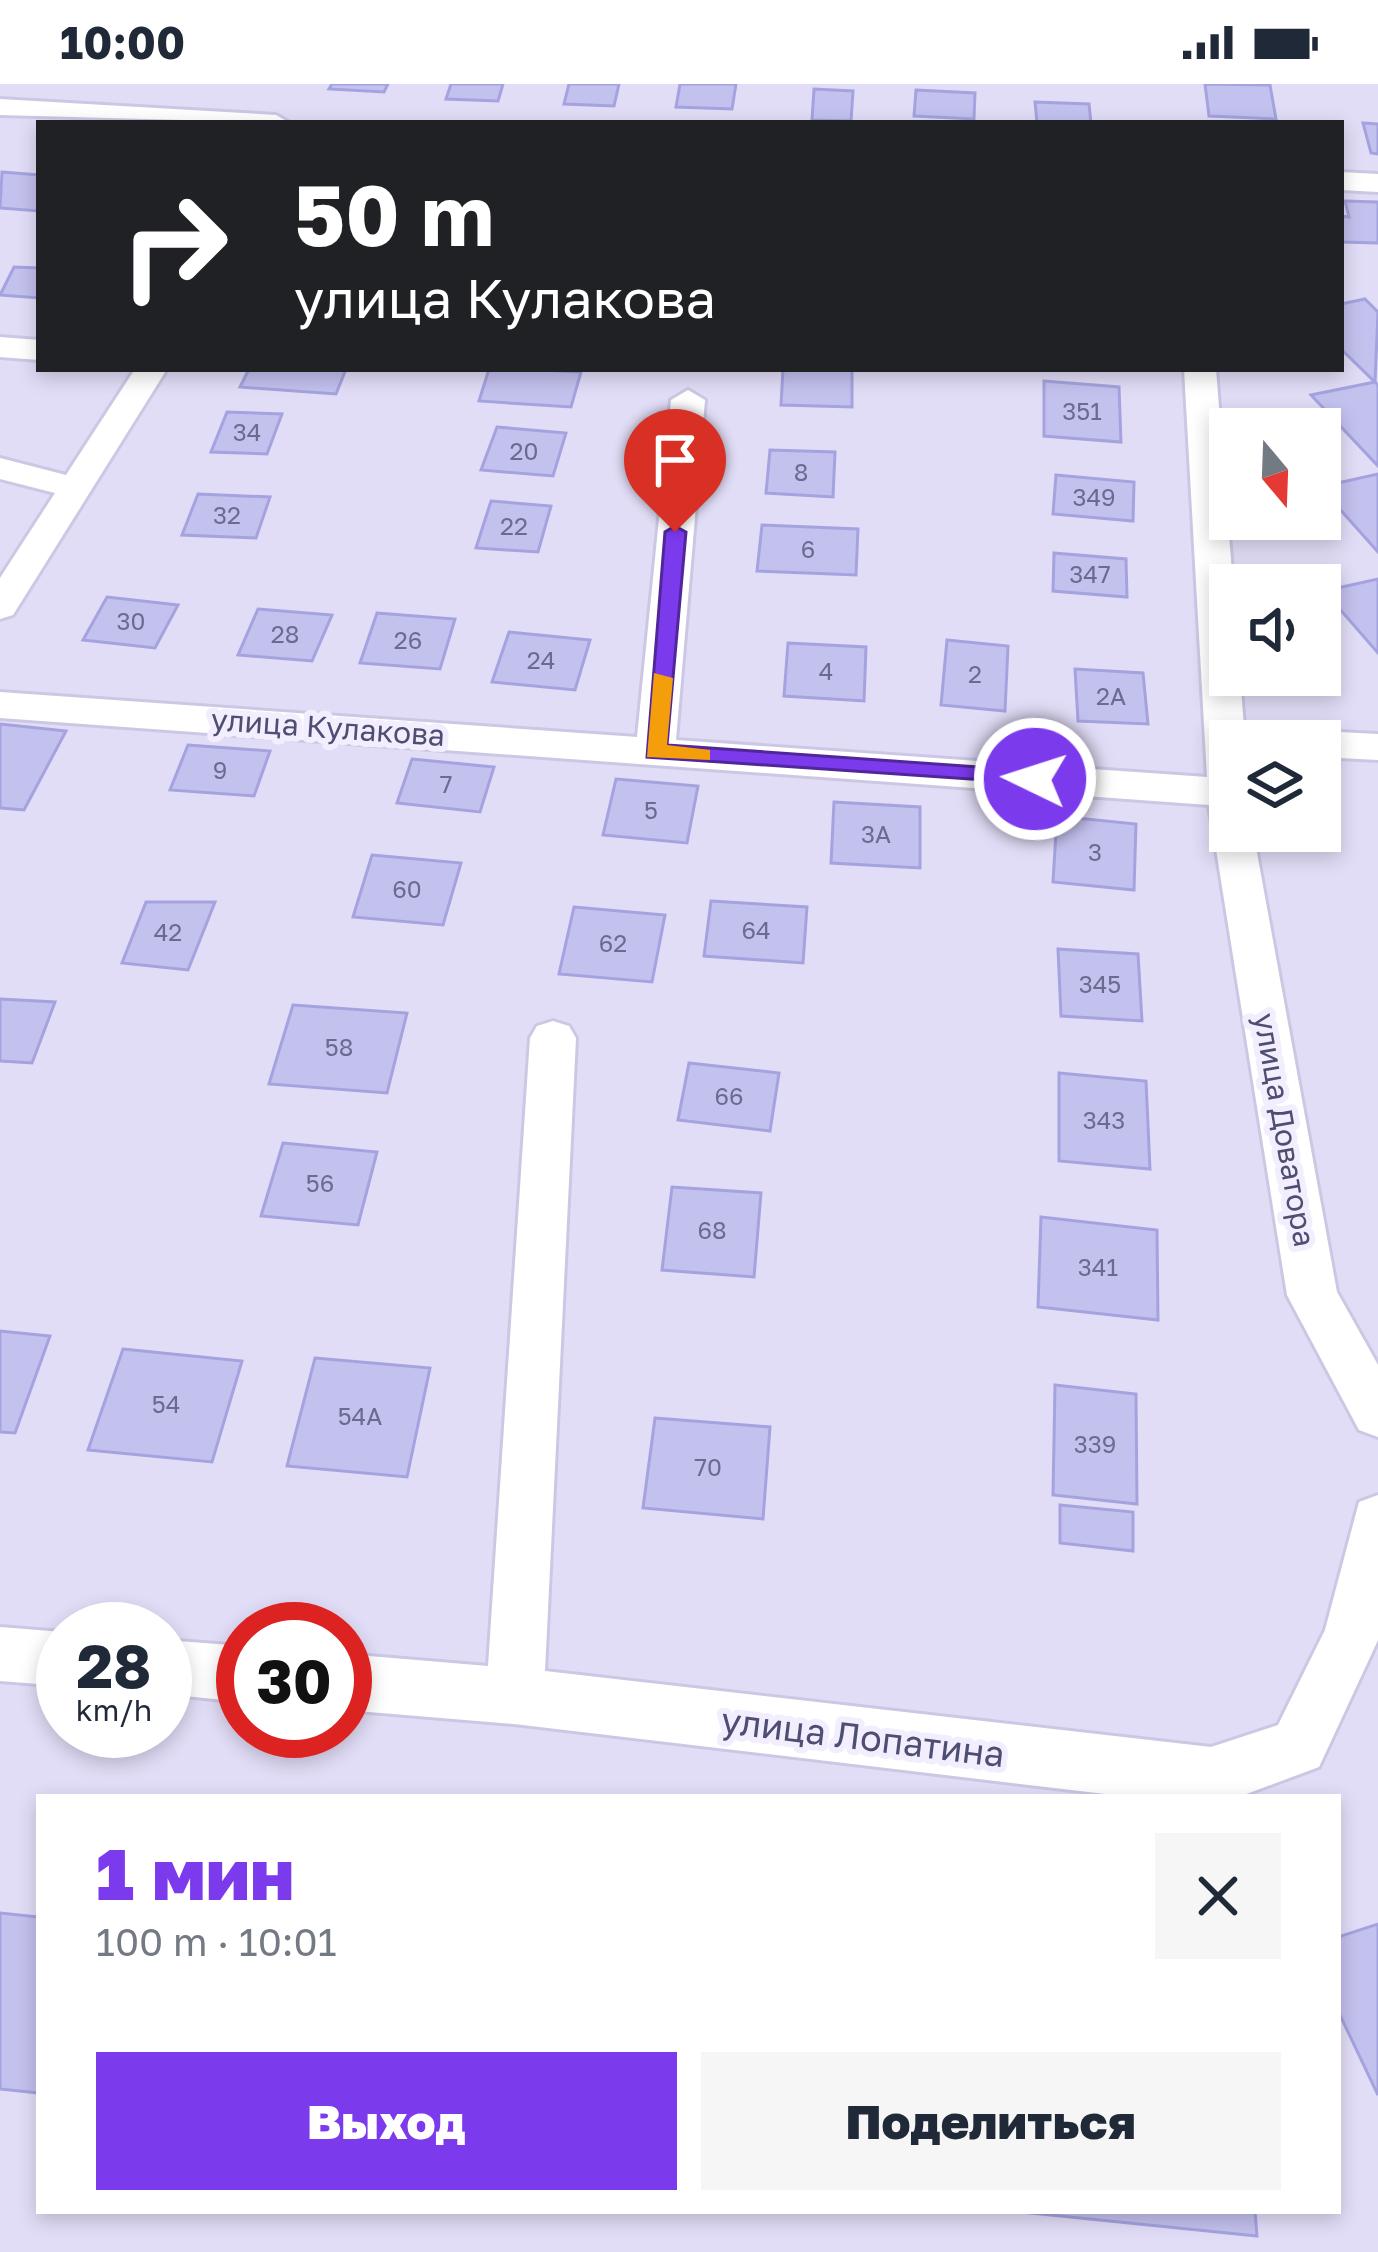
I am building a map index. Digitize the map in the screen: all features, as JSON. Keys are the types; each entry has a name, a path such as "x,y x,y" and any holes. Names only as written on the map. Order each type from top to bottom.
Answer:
{"street":[{"path":"0,107 224,120"},
{"path":"1344,181 1378,183"},
{"path":"0,347 36,350"},
{"path":"0,607 149,372"},
{"name":"улица Доватора","path":"1200,372 1240,720"},
{"path":"655,752 688,400"},
{"path":"0,468 75,488"},
{"name":"улица Кулакова","path":"0,705 655,752 1209,812"},
{"path":"1341,745 1378,747"},
{"name":"улица Доватора","path":"1236,852 1312,1294 1378,1414"},
{"path":"514,1696 533,1450 553,1038"},
{"name":"улица Лопатина","path":"372,1684 514,1696 1211,1778 1298,1748 1352,1634 1378,1520"},
{"path":"0,1654 36,1657"}],"shaded area":[{"path":"0,84 1378,84 1378,2252 0,2252"}],"building":[{"path":"332,84 388,84 384,92 329,89"},
{"path":"451,84 503,84 498,101 446,99"},
{"path":"569,84 619,84 614,106 564,104"},
{"path":"680,84 736,84 732,109 676,107"},
{"path":"1205,84 1270,85 1276,119 1209,116"},
{"path":"814,89 853,91 851,120 812,120"},
{"path":"916,90 975,93 974,119 914,116"},
{"path":"1035,102 1089,104 1091,120 1037,120"},
{"path":"1363,123 1378,124 1378,154 1371,153"},
{"path":"2,172 36,175 36,211 0,208"},
{"path":"1345,201 1378,202 1378,243 1344,242 1344,216 1349,217"},
{"path":"14,267 36,268 36,298 0,295"},
{"path":"1365,299 1378,312 1375,382 1344,352 1344,303"},
{"path":"248,372 345,372 336,394 240,387"},
{"path":"488,372 581,372 571,407 479,401"},
{"path":"783,372 852,372 852,407 781,405"},
{"path":"1044,381 1119,387 1121,442 1044,436"},
{"path":"1378,385 1378,466 1341,427 1341,408 1323,408 1311,395"},
{"path":"227,412 282,414 267,454 211,452"},
{"path":"497,427 566,433 553,476 481,470"},
{"path":"770,450 835,452 833,497 766,493"},
{"path":"1378,474 1378,552 1341,511 1341,482"},
{"path":"1056,475 1134,482 1133,521 1053,514"},
{"path":"198,494 270,497 256,538 182,535"},
{"path":"491,501 551,506 538,552 476,548"},
{"path":"762,525 858,529 856,575 757,571"},
{"path":"1054,553 1126,559 1127,597 1053,591"},
{"path":"1378,579 1378,653 1341,611 1341,587"},
{"path":"107,597 178,605 155,648 83,640"},
{"path":"258,609 332,615 312,661 238,655"},
{"path":"377,613 455,619 440,669 360,663"},
{"path":"509,632 590,640 575,690 492,682"},
{"path":"947,640 1008,646 1005,711 941,705"},
{"path":"788,643 866,647 864,701 784,696"},
{"path":"1075,669 1143,673 1148,724 1078,721"},
{"path":"0,724 66,731 24,810 0,808"},
{"path":"188,745 270,751 254,796 170,790"},
{"path":"412,759 494,767 480,812 397,803"},
{"path":"616,779 698,786 687,843 603,835"},
{"path":"834,802 920,807 920,868 831,863"},
{"path":"1057,816 1136,824 1134,890 1053,882"},
{"path":"372,855 461,863 443,925 353,917"},
{"path":"711,901 807,907 803,963 704,956"},
{"path":"146,902 215,902 188,970 122,963"},
{"path":"574,907 665,915 652,982 559,974"},
{"path":"1058,949 1138,954 1142,1021 1061,1016"},
{"path":"0,999 55,1002 32,1063 0,1061"},
{"path":"293,1005 407,1013 387,1093 269,1084"},
{"path":"689,1063 779,1073 770,1131 678,1120"},
{"path":"1059,1073 1146,1081 1150,1169 1059,1161"},
{"path":"283,1143 377,1152 358,1225 261,1216"},
{"path":"672,1187 761,1193 754,1277 662,1270"},
{"path":"1041,1217 1157,1230 1158,1320 1038,1307"},
{"path":"0,1331 50,1336 15,1433 0,1432"},
{"path":"123,1349 242,1361 212,1462 88,1450"},
{"path":"315,1358 430,1368 407,1477 287,1466"},
{"path":"1055,1385 1136,1394 1137,1504 1053,1495"},
{"path":"655,1418 770,1427 763,1519 643,1508"},
{"path":"1060,1505 1133,1512 1133,1551 1060,1543"},
{"path":"0,1913 36,1917 36,2093 0,2089"},
{"path":"1378,1924 1378,2095 1341,2017 1341,1936"},
{"path":"1040,2214 1255,2214 1257,2236"}],"slow traffic":[{"path":"662,678 655,752 702,755"}],"route":[{"path":"675,532 655,752 1035,779"}]}
